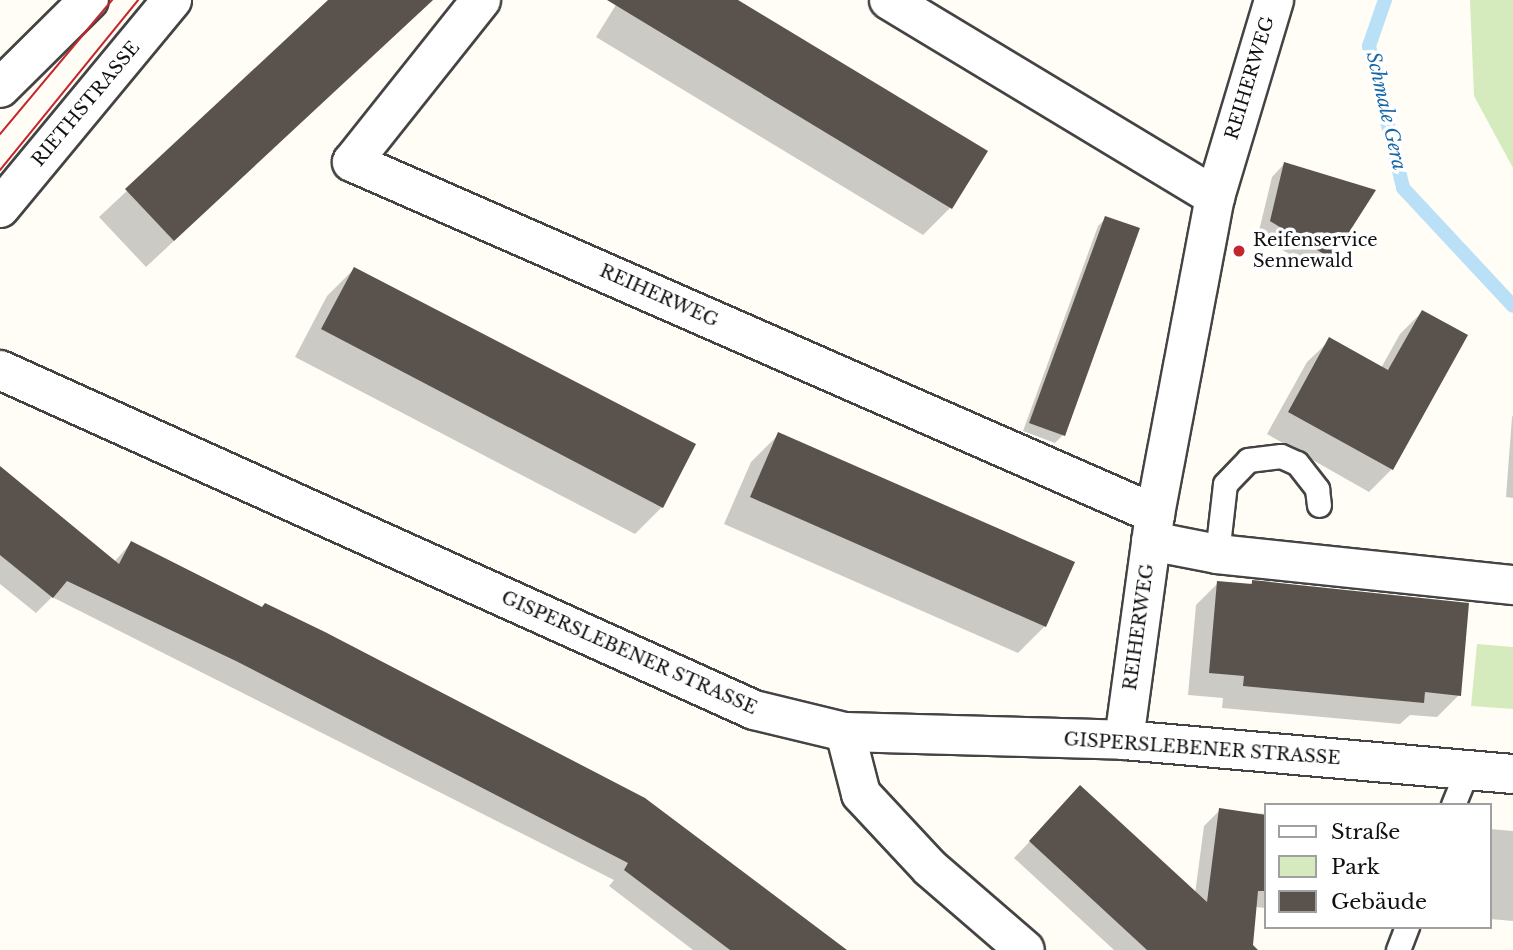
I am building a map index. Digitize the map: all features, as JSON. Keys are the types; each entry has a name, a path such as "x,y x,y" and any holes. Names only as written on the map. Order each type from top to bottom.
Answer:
{"street":[{"path":"0,88 89,0"},
{"name":"RIETHSTRASSE","path":"0,208 172,0"},
{"name":"REIHERWEG","path":"481,0 352,162 1153,528"},
{"path":"889,0 1215,197"},
{"name":"REIHERWEG","path":"1124,740 1153,528 1215,197 1274,0"},
{"name":"GISPERSLEBENER STRASSE","path":"0,370 754,710 845,732 1124,740 1513,774"},
{"path":"1153,528 1217,554 1513,584"},
{"path":"845,732 861,794 930,868 1025,950"}],"lane":[{"path":"1217,554 1225,484 1248,460 1281,456 1297,463 1317,489 1319,505"},
{"path":"1454,803 1467,770"},
{"path":"1398,950 1406,929"}],"green space":[{"path":"1470,0 1513,0 1513,168 1474,96"},
{"path":"1477,644 1513,647 1513,709 1471,706"}],"building":[{"path":"328,0 433,0 174,241 125,189"},
{"path":"607,0 738,0 988,151 952,209"},
{"path":"1284,162 1376,190 1332,259 1270,221"},
{"path":"1105,216 1140,228 1065,436 1029,423"},
{"path":"354,267 696,444 663,508 321,329"},
{"path":"1422,310 1468,335 1393,470 1288,412 1329,337 1388,370"},
{"path":"778,432 1075,562 1046,627 750,497"},
{"path":"0,466 119,564 131,541 262,607 265,603 325,632 645,798 847,950 730,950 624,870 628,863 236,661 67,581 53,598 0,555"},
{"path":"1252,580 1469,603 1461,696 1425,692 1424,703 1243,686 1244,676 1209,673 1217,581 1252,584"},
{"path":"1080,785 1207,902 1219,808 1264,815 1264,891 1258,891 1253,945 1258,950 1147,950 1029,841"}],"waterway":[{"name":"Schmale Gera","path":"1385,0 1369,46 1403,188 1513,306"}],"tram line":[{"path":"0,134 112,0"},
{"path":"0,170 138,0"}],"place":[{"name":"Reifenservice Sennewald","path":"1239,251"}]}
